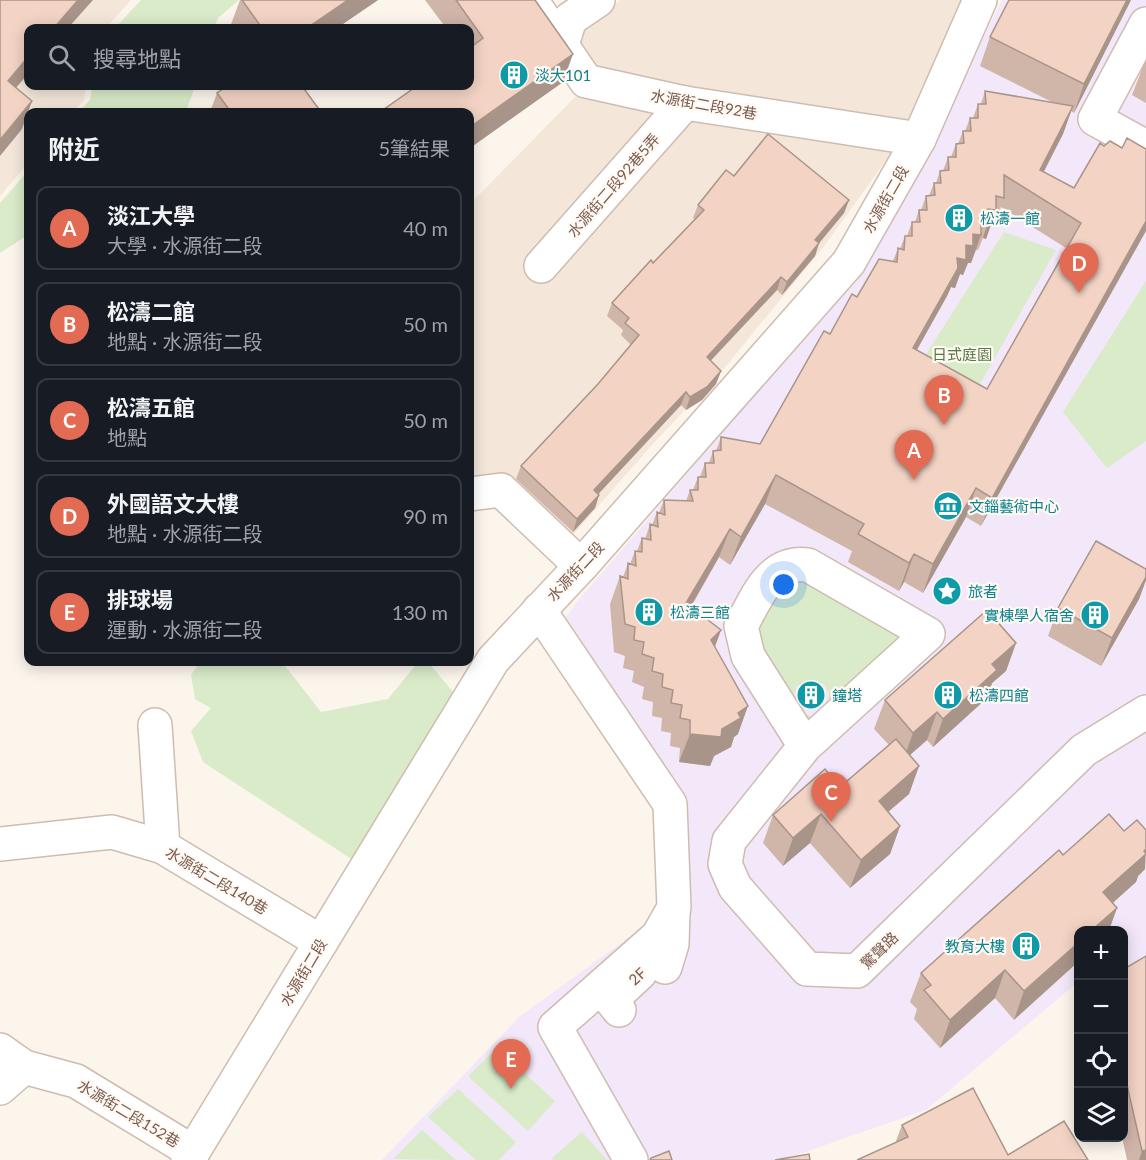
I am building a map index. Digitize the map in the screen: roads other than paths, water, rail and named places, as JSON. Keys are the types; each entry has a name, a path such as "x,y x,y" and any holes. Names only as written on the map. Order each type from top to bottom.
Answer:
{"street":[{"name":"水源街二段92巷","path":"531,0 586,81 686,103 919,139"},
{"path":"562,45 570,19 598,0"},
{"name":"水源街二段","path":"191,1156 493,660 581,566 849,262 919,139 980,0"},
{"path":"1146,24 1095,119 1146,147"},
{"name":"水源街二段92巷5弄","path":"542,266 686,103"},
{"path":"474,493 501,490 581,566"},
{"name":"驚聲路","path":"805,746 748,656 741,626 760,591 779,568 794,563 808,565 928,634 805,746 729,841 725,864 735,887 807,969 856,971 1084,750 1146,712"},
{"path":"539,610 670,804 674,908 658,936 555,1027 631,1160"},
{"path":"155,725 164,847"},
{"name":"水源街二段140巷","path":"0,844 112,832 164,847 321,942"},
{"name":"2F","path":"619,1010 611,1000 669,956 674,908"},
{"name":"水源街二段152巷","path":"8,1068 76,1081 191,1156"}],"place":[{"name":"淡大101","path":"514,75"},
{"name":"松濤一館","path":"959,218"},
{"name":"外國語文大樓","path":"1079,293"},
{"name":"松濤二館","path":"944,425"},
{"name":"淡江大學","path":"914,480"},
{"name":"文錙藝術中心","path":"948,506"},
{"name":"旅者","path":"947,591"},
{"name":"松濤三館","path":"649,612"},
{"name":"實棟學人宿舍","path":"1095,615"},
{"name":"鐘塔","path":"811,695"},
{"name":"松濤四館","path":"948,695"},
{"name":"松濤五館","path":"831,822"},
{"name":"教育大樓","path":"1026,946"},
{"name":"排球場","path":"511,1089"}],"park label":[{"name":"日式庭園","path":"962,354"}]}
